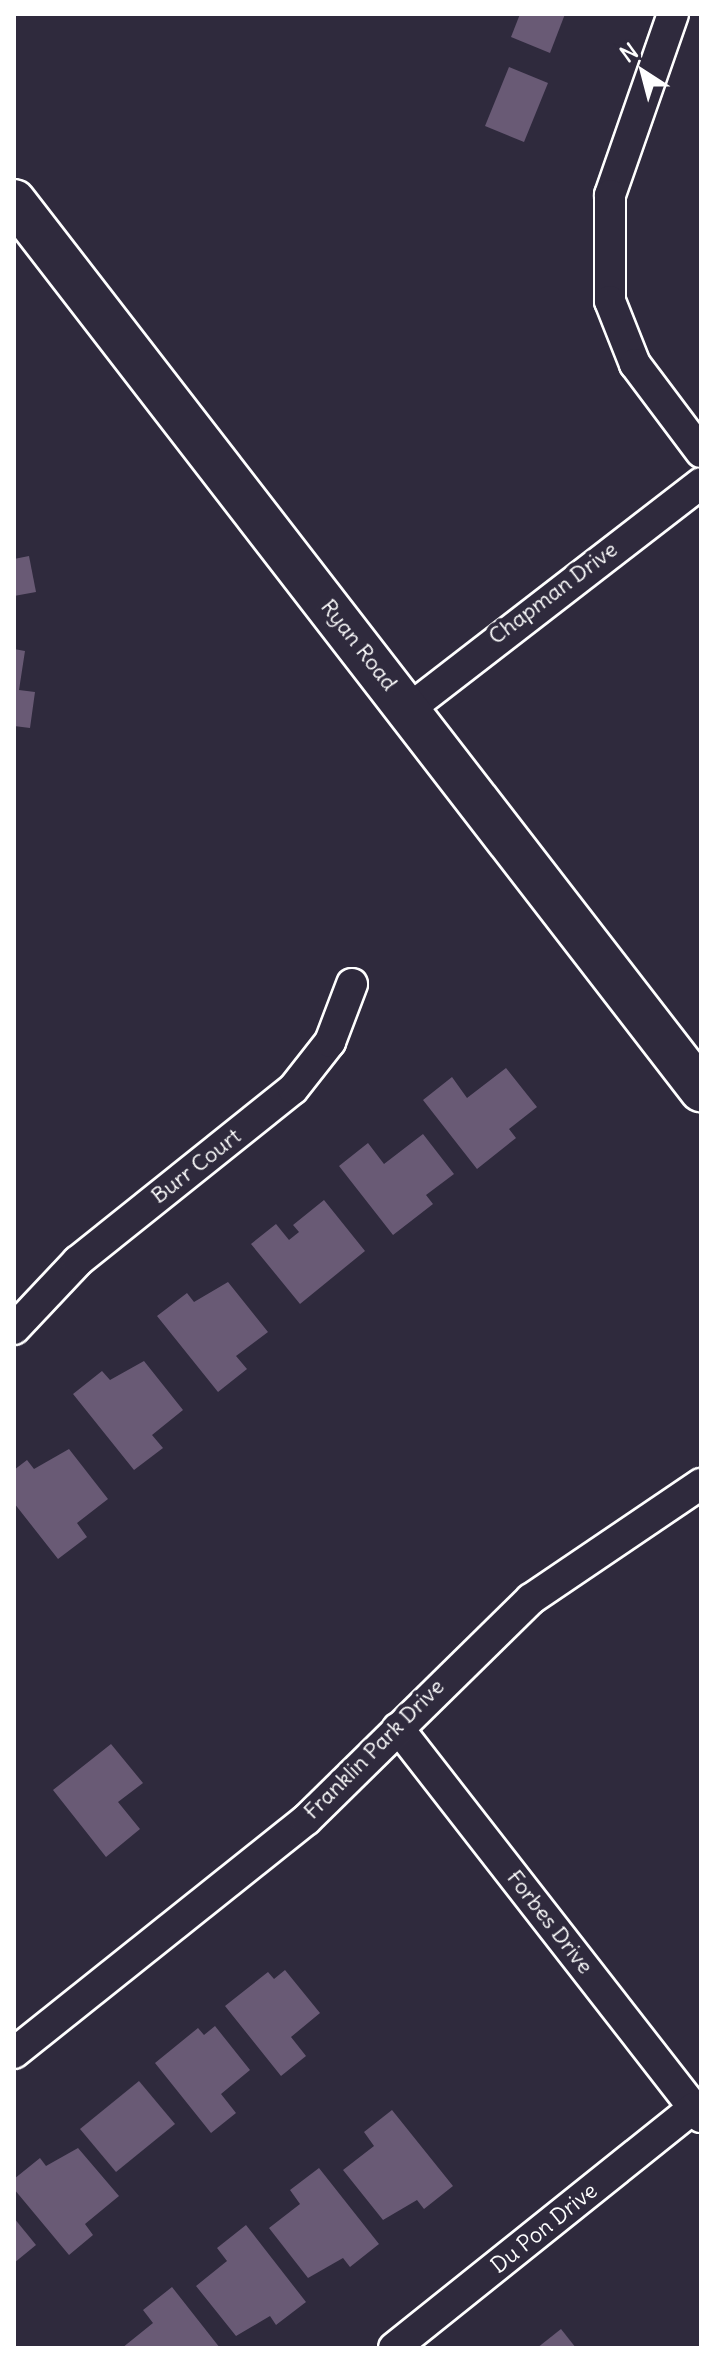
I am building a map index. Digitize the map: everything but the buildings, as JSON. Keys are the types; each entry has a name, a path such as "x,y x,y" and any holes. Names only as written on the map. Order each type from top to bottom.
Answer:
{"main road":[{"name":"Ryan Road","path":"14,201 701,1090"}],"street":[{"path":"673,14 610,195 610,301 635,364 701,452"},
{"name":"Chapman Drive","path":"409,709 701,483"},
{"name":"Burr Court","path":"14,1329 88,1252 293,1089 330,1042 352,984"},
{"name":"Franklin Park Drive","path":"14,2053 306,1820 531,1599 701,1484"},
{"name":"Forbes Drive","path":"398,1728 698,2113"},
{"name":"Du Pon Drive","path":"394,2348 698,2113"}]}
